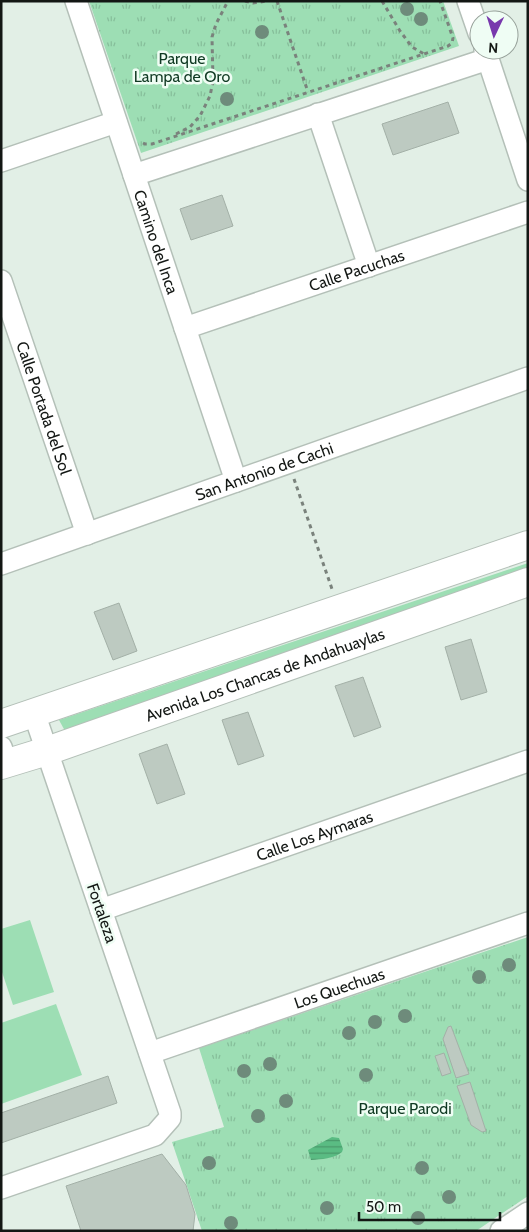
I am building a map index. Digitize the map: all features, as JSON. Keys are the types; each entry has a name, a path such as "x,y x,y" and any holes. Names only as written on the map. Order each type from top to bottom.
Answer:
{"main road":[{"path":"1,724 528,545"},
{"name":"Avenida Los Chancas de Andahuaylas","path":"3,759 47,751 528,582"}],"street":[{"name":"Camino del Inca","path":"76,1 236,481"},
{"path":"134,175 318,114 469,60"},
{"path":"488,60 528,180"},
{"path":"318,114 369,266"},
{"path":"1,161 116,122"},
{"name":"Calle Pacuchas","path":"185,328 528,212"},
{"name":"Calle Portada del Sol","path":"1,281 87,534"},
{"name":"San Antonio de Cachi","path":"1,564 528,378"},
{"name":"Fortaleza","path":"1,1188 155,1135 170,1118 150,1053 34,713"},
{"name":"Calle Los Aymaras","path":"101,910 528,761"},
{"name":"Los Quechuas","path":"150,1053 528,924"},
{"path":"500,1231 528,1213"}],"path":[{"path":"167,139 190,127 200,116 210,96 212,37 216,24 228,1"},
{"path":"245,1 253,3 266,1"},
{"path":"277,1 308,92"},
{"path":"382,1 412,47 424,54"},
{"path":"140,140 145,144 152,144 448,46 452,43 453,38 440,1"},
{"path":"288,463 332,591"}],"green space":[{"name":"Parque Lampa de Oro","path":"89,1 443,1 459,46 141,153"},
{"path":"528,563 528,575 65,731 59,720"},
{"path":"30,920 54,992 13,1005 1,969 1,929"},
{"name":"Parque Parodi","path":"528,937 528,1196 476,1231 202,1231 172,1142 224,1127 199,1048"},
{"path":"56,1004 82,1075 1,1104 1,1023"}],"shaded area":[{"path":"332,1137 339,1138 343,1149 342,1152 331,1157 311,1160 308,1150"}],"building":[{"path":"448,102 459,133 393,155 382,124"},
{"path":"222,195 233,226 191,240 180,209"},
{"path":"119,603 137,651 113,660 94,612"},
{"path":"471,639 487,692 461,700 445,647"},
{"path":"363,677 381,727 354,737 335,686"},
{"path":"248,712 264,756 238,765 222,720"},
{"path":"167,744 185,794 157,804 139,754"},
{"path":"451,1026 469,1074 456,1078 443,1039 448,1027"},
{"path":"444,1053 451,1073 442,1076 435,1056"},
{"path":"108,1076 117,1103 1,1143 1,1113"},
{"path":"470,1082 486,1131 482,1132 471,1125 457,1086"},
{"path":"162,1154 186,1185 195,1214 193,1231 81,1231 66,1186"}]}
